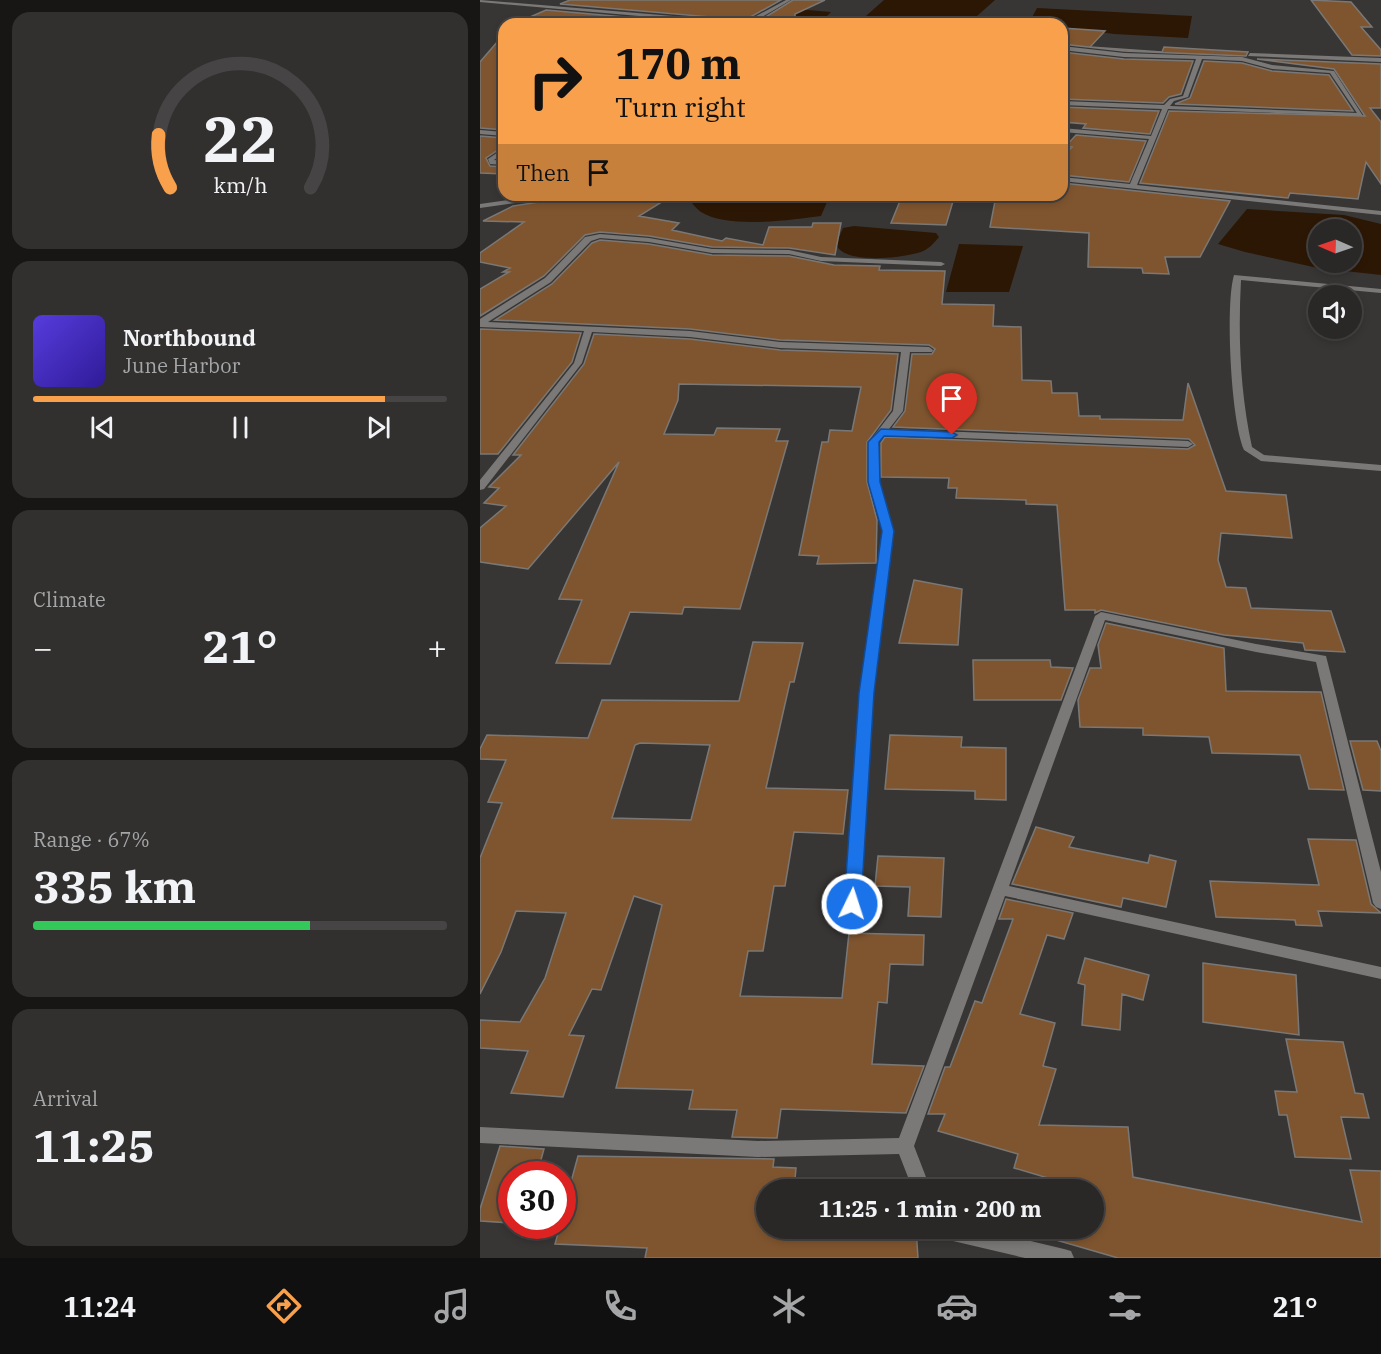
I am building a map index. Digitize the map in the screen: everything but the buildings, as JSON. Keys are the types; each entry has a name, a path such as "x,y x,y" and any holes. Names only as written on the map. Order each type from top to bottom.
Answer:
{"street":[{"path":"758,18 789,0"},
{"path":"480,2 674,18"},
{"path":"480,2 489,4 480,8"},
{"path":"1068,49 1124,56 1242,59 1272,67 1332,72 1361,115 1068,103"},
{"path":"1242,59 1245,55 1254,55 1381,60"},
{"path":"1133,186 1166,107 1172,100 1185,97 1199,58"},
{"path":"1068,131 1154,138"},
{"path":"480,132 498,134"},
{"path":"498,154 490,160 498,162"},
{"path":"1068,180 1381,213"},
{"path":"480,206 516,201"},
{"path":"480,324 548,280 588,239 600,236 712,251 789,252 821,259 941,264"},
{"path":"1381,291 1236,278 1233,327 1246,448 1262,458 1381,468"},
{"path":"480,324 690,334 780,345 929,350"},
{"path":"480,488 579,363 589,328"},
{"path":"852,904 866,693 888,531 874,482 874,442 898,411 906,349"},
{"path":"881,432 1188,444"},
{"path":"918,1179 905,1146 1101,616 1256,648 1322,659 1381,903"},
{"path":"999,889 1381,974"},
{"path":"480,1135 758,1149 905,1146"},
{"path":"983,1239 1064,1258"}],"shaded area":[{"path":"884,0 995,0 975,18 864,18"},
{"path":"786,8 831,12 825,18 784,18"},
{"path":"1037,8 1192,16 1188,38 1114,34 1068,28 1068,18 1032,18"},
{"path":"691,201 827,201 821,216 760,222 742,222 712,217"},
{"path":"1247,209 1344,215 1360,219 1308,219 1308,266 1218,244"},
{"path":"1362,219 1381,224 1381,275 1362,273"},
{"path":"854,226 936,233 939,237 921,252 888,258 861,257 841,251 836,244 843,228"},
{"path":"959,244 1023,246 1009,292 946,292"}],"route":[{"path":"852,904 866,693 888,531 874,482 874,442 881,432 952,435"}]}
